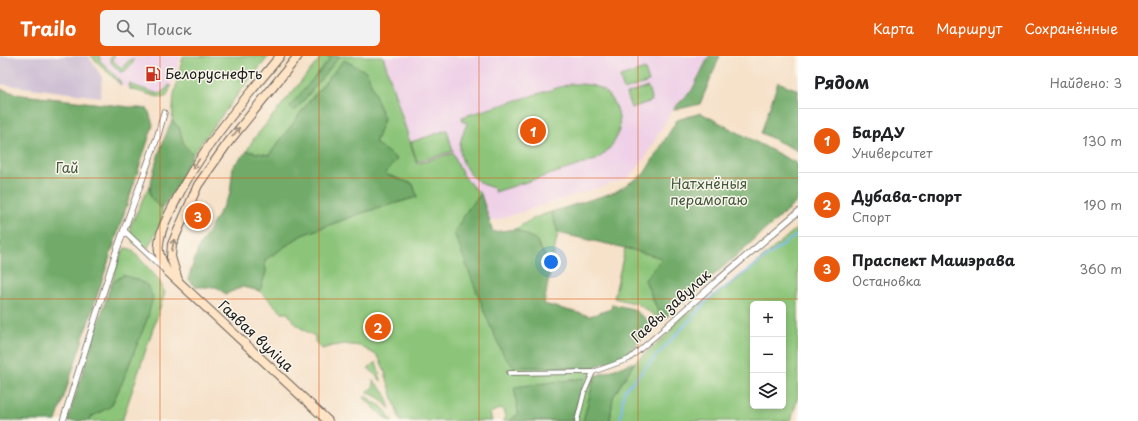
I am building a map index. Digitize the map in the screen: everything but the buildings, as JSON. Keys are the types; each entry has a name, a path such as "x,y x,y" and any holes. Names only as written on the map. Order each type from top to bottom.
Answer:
{"main road":[{"path":"167,271 162,261 158,246 164,224 186,180 214,138 280,56"},
{"path":"179,282 171,257 172,244 198,186 227,144 298,56"},
{"name":"Гаявая вуліца","path":"167,271 328,421"}],"street":[{"path":"63,421 115,255 158,135 164,113"},
{"name":"Гаевы завулак","path":"508,373 593,372 629,359 798,212"},
{"path":"124,231 167,271"},
{"path":"577,421 584,393 593,372"}],"shaded area":[{"path":"0,56 88,56 102,77 101,97 0,84"},
{"path":"97,56 138,56 141,59 145,56 181,56 167,96 162,98 118,84"},
{"path":"383,56 709,56 692,90 673,109 641,164 628,178 490,222 481,194 473,188 460,171 453,153 417,164"}],"green space":[{"path":"91,56 100,56 100,60 120,81 121,85"},
{"path":"111,56 115,56 112,59 121,68 132,58 133,63 125,71 120,72 112,64 110,59"},
{"path":"183,56 269,56 193,154 184,145 179,127 172,121 174,95"},
{"path":"322,56 383,56 417,164 453,153 464,176 481,194 468,209 514,367 591,368 588,376 595,376 583,421 503,421 506,418 502,408 490,413 492,421 400,421 384,369 378,356 360,346 344,344 322,349 315,342 315,336 299,327 288,313 282,313 260,291 266,272 265,260 302,235 362,213 417,197 413,184 385,174 375,143 384,119 344,60 311,99 269,155 247,151 252,141"},
{"path":"328,56 340,56 295,111 289,107 330,59"},
{"path":"709,56 720,56 700,104 673,109 692,90"},
{"path":"344,60 367,72 384,119 375,143 397,159 385,174 413,184 417,197 362,213 302,235 265,260 266,272 260,291 242,287 226,294 216,287 196,287 188,279 198,249 230,194 233,166 247,151 269,155 311,99"},
{"path":"645,69 649,82 624,90 620,77"},
{"path":"778,82 798,90 798,151 761,133"},
{"path":"129,84 159,94 169,85 171,86 167,96 162,98 130,89"},
{"path":"570,84 598,87 608,94 615,105 618,113 619,129 614,143 603,155 596,160 495,192 494,188 487,186 474,178 465,166 460,152 461,140 467,124 466,122 463,122 462,117"},
{"path":"648,87 652,101 631,108 626,94"},
{"name":"Гай","path":"0,89 22,95 148,109 153,125 56,421 0,421"},
{"name":"Натхнёныя перамогаю","path":"701,113 798,164 798,201 662,321 645,280 662,258 558,233 551,212 615,192 644,174 677,120"},
{"path":"172,121 179,127 184,145 193,154 179,184 162,208 151,197 151,182 161,147"},
{"path":"447,130 453,151 417,162 411,142"},
{"path":"149,186 151,197 162,208 162,221 148,248 133,243 130,227"},
{"path":"481,194 493,232 515,229 536,240 551,267 544,304 590,316 611,309 612,304 633,309 655,326 625,356 591,368 514,367 505,358 490,326 454,233 468,209"},
{"path":"551,212 558,233 551,267 536,240 515,229 534,218"},
{"path":"798,227 798,396 791,421 610,421 613,397 635,362 667,335 678,320 737,280"},
{"path":"125,248 131,249 159,280 165,293 122,421 89,421 91,417 111,406 122,383 148,317 123,275 111,284 120,256"},
{"path":"625,248 663,258 645,280 662,321 638,304 614,298"},
{"path":"123,275 136,279 147,285 153,297 148,317 122,383 111,406 91,417 89,421 67,421 111,284"},
{"path":"376,362 381,380 381,381 368,368"},
{"path":"635,362 613,397 610,421 583,421 595,376"},
{"path":"585,378 573,421 509,421 518,414 514,387"},
{"path":"373,380 385,393 390,409 379,398 367,392 374,386"},
{"path":"365,396 383,408 387,412 389,418 393,421 388,421 364,398"}],"waterway":[{"path":"620,421 624,391 709,299 798,234"}],"place":[{"name":"Белоруснефть","path":"153,74"},
{"name":"БарДУ","path":"533,131"},
{"name":"Праспект Машэрава","path":"198,216"},
{"name":"Дубава-спорт","path":"378,327"}]}
